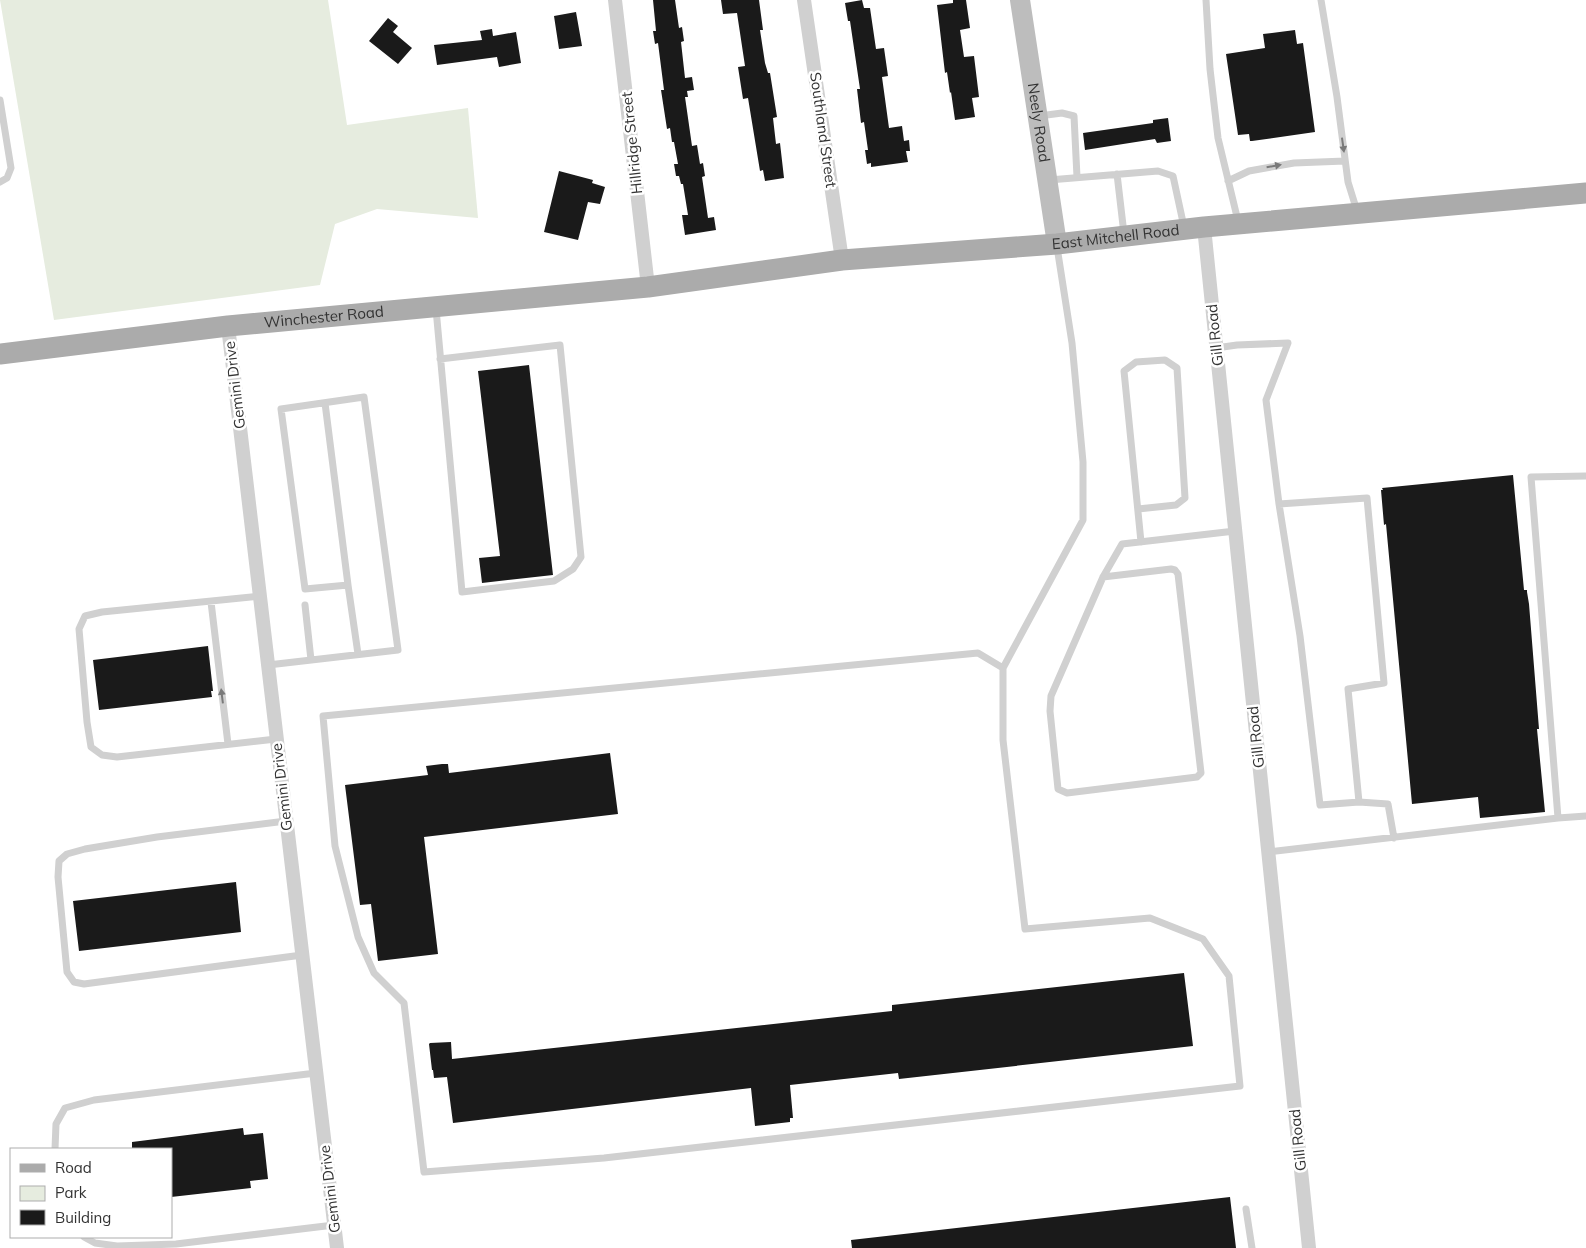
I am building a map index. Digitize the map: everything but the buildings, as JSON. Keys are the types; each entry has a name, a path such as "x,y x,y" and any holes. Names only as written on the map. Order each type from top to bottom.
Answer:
{"main road":[{"name":"East Mitchell Road","path":"648,287 842,260 1057,244 1194,228 1586,193"},
{"name":"Winchester Road","path":"0,354 228,326 648,287"}],"street":[{"name":"Hillridge Street","path":"615,0 648,287"},
{"name":"Southland Street","path":"804,0 842,260"},
{"name":"Neely Road","path":"1020,0 1057,244"},
{"name":"Gill Road","path":"1194,228 1216,348 1309,1248"},
{"name":"Gemini Drive","path":"228,326 337,1248"}],"lane":[{"path":"1206,0 1210,69 1218,138 1238,224"},
{"path":"1321,0 1337,97 1348,182 1358,213"},
{"path":"0,100 11,168 7,178 0,182"},
{"path":"1038,116 1062,113 1074,116 1077,177"},
{"path":"1228,181 1249,171 1294,163 1345,162"},
{"path":"1047,180 1158,171 1172,176 1194,228"},
{"path":"1117,174 1124,236"},
{"path":"1004,668 978,653 323,716 335,846 358,937 374,973 404,1003 424,1172 624,1156 1240,1086 1229,976 1203,939 1150,918 1025,929 1003,740 1004,668 1083,520 1083,462 1074,363 1057,244"},
{"path":"435,307 462,592 554,580 573,569 581,557 560,345 440,359"},
{"path":"1216,348 1245,344 1288,343 1266,400 1279,504 1300,636 1320,805 1359,802 1388,804 1394,838"},
{"path":"1138,509 1176,505 1185,498 1177,368 1166,360 1136,362 1124,371 1141,542"},
{"path":"268,665 398,650 364,397 281,409 305,589 348,584"},
{"path":"325,403 358,654"},
{"path":"1558,818 1531,477 1586,476"},
{"path":"1279,504 1367,498 1384,683 1348,689 1359,802"},
{"path":"1103,577 1171,569 1175,570 1178,574 1201,773 1197,777 1066,792 1058,789 1050,710 1051,696 1103,577 1122,544 1235,531"},
{"path":"260,596 102,612 86,616 79,629 87,722 91,747 102,755 117,757 276,739"},
{"path":"211,602 228,744"},
{"path":"305,605 311,660"},
{"path":"1268,852 1586,816"},
{"path":"286,821 157,837 85,849 67,854 59,861 58,877 67,972 74,982 84,984 302,955"},
{"path":"55,1148 56,1124 65,1108 94,1100 316,1073"},
{"path":"1246,1209 1252,1248"},
{"path":"86,1238 94,1242 117,1246 176,1244 334,1225"}],"green space":[{"path":"0,0 328,0 347,125 468,108 478,218 377,209 335,224 320,285 54,320"}]}
